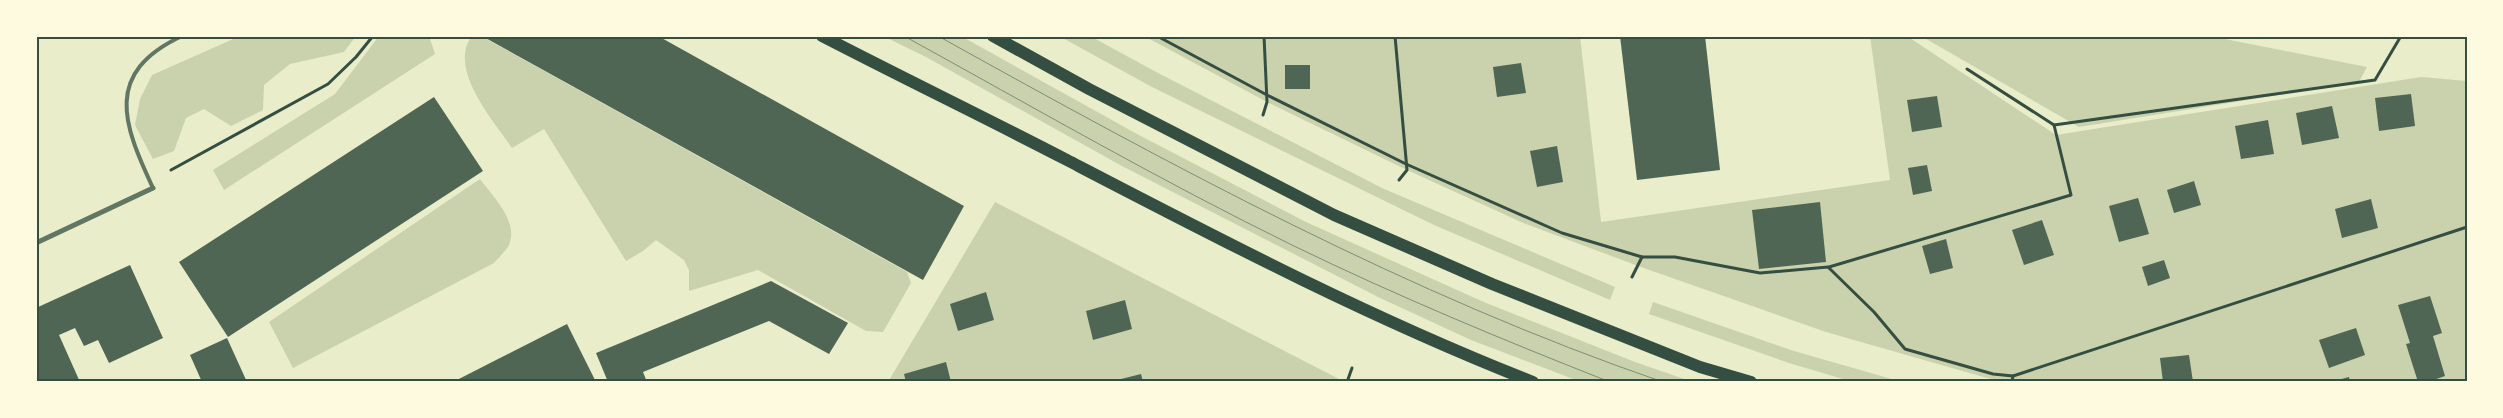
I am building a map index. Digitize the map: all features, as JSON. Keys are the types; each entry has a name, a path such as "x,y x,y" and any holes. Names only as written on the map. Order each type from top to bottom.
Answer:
{"main road":[{"path":"822,36 1310,285 1465,355 1533,382"},
{"path":"993,36 1089,89 1334,215 1492,284 1700,367 1751,382"}],"street":[{"path":"36,243 153,188"}],"lane":[{"path":"153,188 138,156 128,122 128,93 142,62 154,52 182,36"}],"path":[{"path":"167,173 328,84 356,57 373,36"},
{"path":"1157,36 1267,95 1406,164 1562,233 1642,257 1675,258 1760,273 1828,267 2071,195 2054,125"},
{"path":"1262,115 1267,95 1264,36"},
{"path":"1396,36 1407,170 1399,180"},
{"path":"1968,69 2054,125 2375,80 2401,36"},
{"path":"1828,267 1874,312 1905,349 1994,374 2013,376 2467,227"},
{"path":"1632,277 1642,257"},
{"path":"1348,382 1352,368"},
{"path":"2012,382 2013,376"}],"green space":[{"path":"240,36 356,36 344,52 290,64 264,85 263,110 231,126 204,109 186,118 174,151 153,159 135,125 140,99 152,75"},
{"path":"379,36 429,36 435,54 224,190 213,170 335,94"},
{"path":"472,36 481,36 907,272 911,283 883,332 866,331 758,270 689,291 689,270 684,260 656,240 643,251 626,261 544,129 512,148 495,124 476,94 465,64 466,49"},
{"path":"883,36 961,36 1137,134 1306,222 1486,303 1635,362 1693,382 1581,382 1471,340 1380,298 1120,165 926,57"},
{"path":"1059,36 1090,36 1382,188 1615,287 1610,300 1434,225 1152,87"},
{"path":"1144,36 1580,36 1601,222 1890,180 1870,36 1907,36 2056,135 2421,77 2467,81 2467,382 2001,382 1826,332 1638,266 1521,222 1407,170 1267,102"},
{"path":"1921,36 2210,36 2367,67 2359,82 2079,127"},
{"path":"480,179 498,201 511,227 509,245 494,263 293,368 269,322"},
{"path":"995,202 1345,382 888,382"},
{"path":"1653,302 1794,351 1902,382 1853,382 1789,363 1649,314"}],"building":[{"path":"482,36 658,36 964,206 923,280"},
{"path":"1620,36 1705,36 1720,170 1637,180"},
{"path":"1521,63 1526,93 1497,97 1493,67"},
{"path":"1285,65 1310,65 1310,89 1285,89"},
{"path":"2411,94 2415,126 2379,131 2375,98"},
{"path":"1937,96 1942,127 1912,132 1907,100"},
{"path":"434,97 483,171 228,337 179,262"},
{"path":"2332,106 2339,138 2302,145 2296,113"},
{"path":"2268,120 2274,154 2241,159 2235,126"},
{"path":"1557,146 1563,182 1537,187 1530,151"},
{"path":"1927,165 1932,191 1913,195 1908,168"},
{"path":"2194,181 2201,205 2174,213 2167,190"},
{"path":"2138,198 2149,234 2119,242 2109,206"},
{"path":"2371,199 2378,228 2342,238 2335,209"},
{"path":"1820,202 1826,262 1759,269 1752,210"},
{"path":"2042,220 2054,255 2024,265 2012,230"},
{"path":"1946,239 1953,268 1930,274 1922,246"},
{"path":"2164,260 2170,278 2148,286 2142,267"},
{"path":"130,265 163,338 109,363 98,340 84,346 75,328 59,335 80,382 36,382 36,308"},
{"path":"771,281 848,323 829,354 769,321 643,372 647,382 608,382 596,353"},
{"path":"986,292 994,320 958,331 950,304"},
{"path":"2430,296 2442,333 2433,336 2445,376 2428,382 2418,382 2406,344 2410,343 2398,305"},
{"path":"1125,300 1132,329 1093,340 1086,311"},
{"path":"567,324 596,382 453,382 498,359"},
{"path":"2356,328 2365,355 2329,368 2319,340"},
{"path":"227,338 247,382 202,382 190,355"},
{"path":"2189,355 2193,382 2163,382 2160,358"},
{"path":"946,362 951,382 906,382 904,374"},
{"path":"1141,374 1143,382 1113,381"},
{"path":"2349,377 2350,382 2334,381"}],"tram line":[{"path":"904,36 1146,170 1294,246 1450,317 1610,382"},
{"path":"938,36 1203,180 1384,269 1475,310 1663,382"}]}
